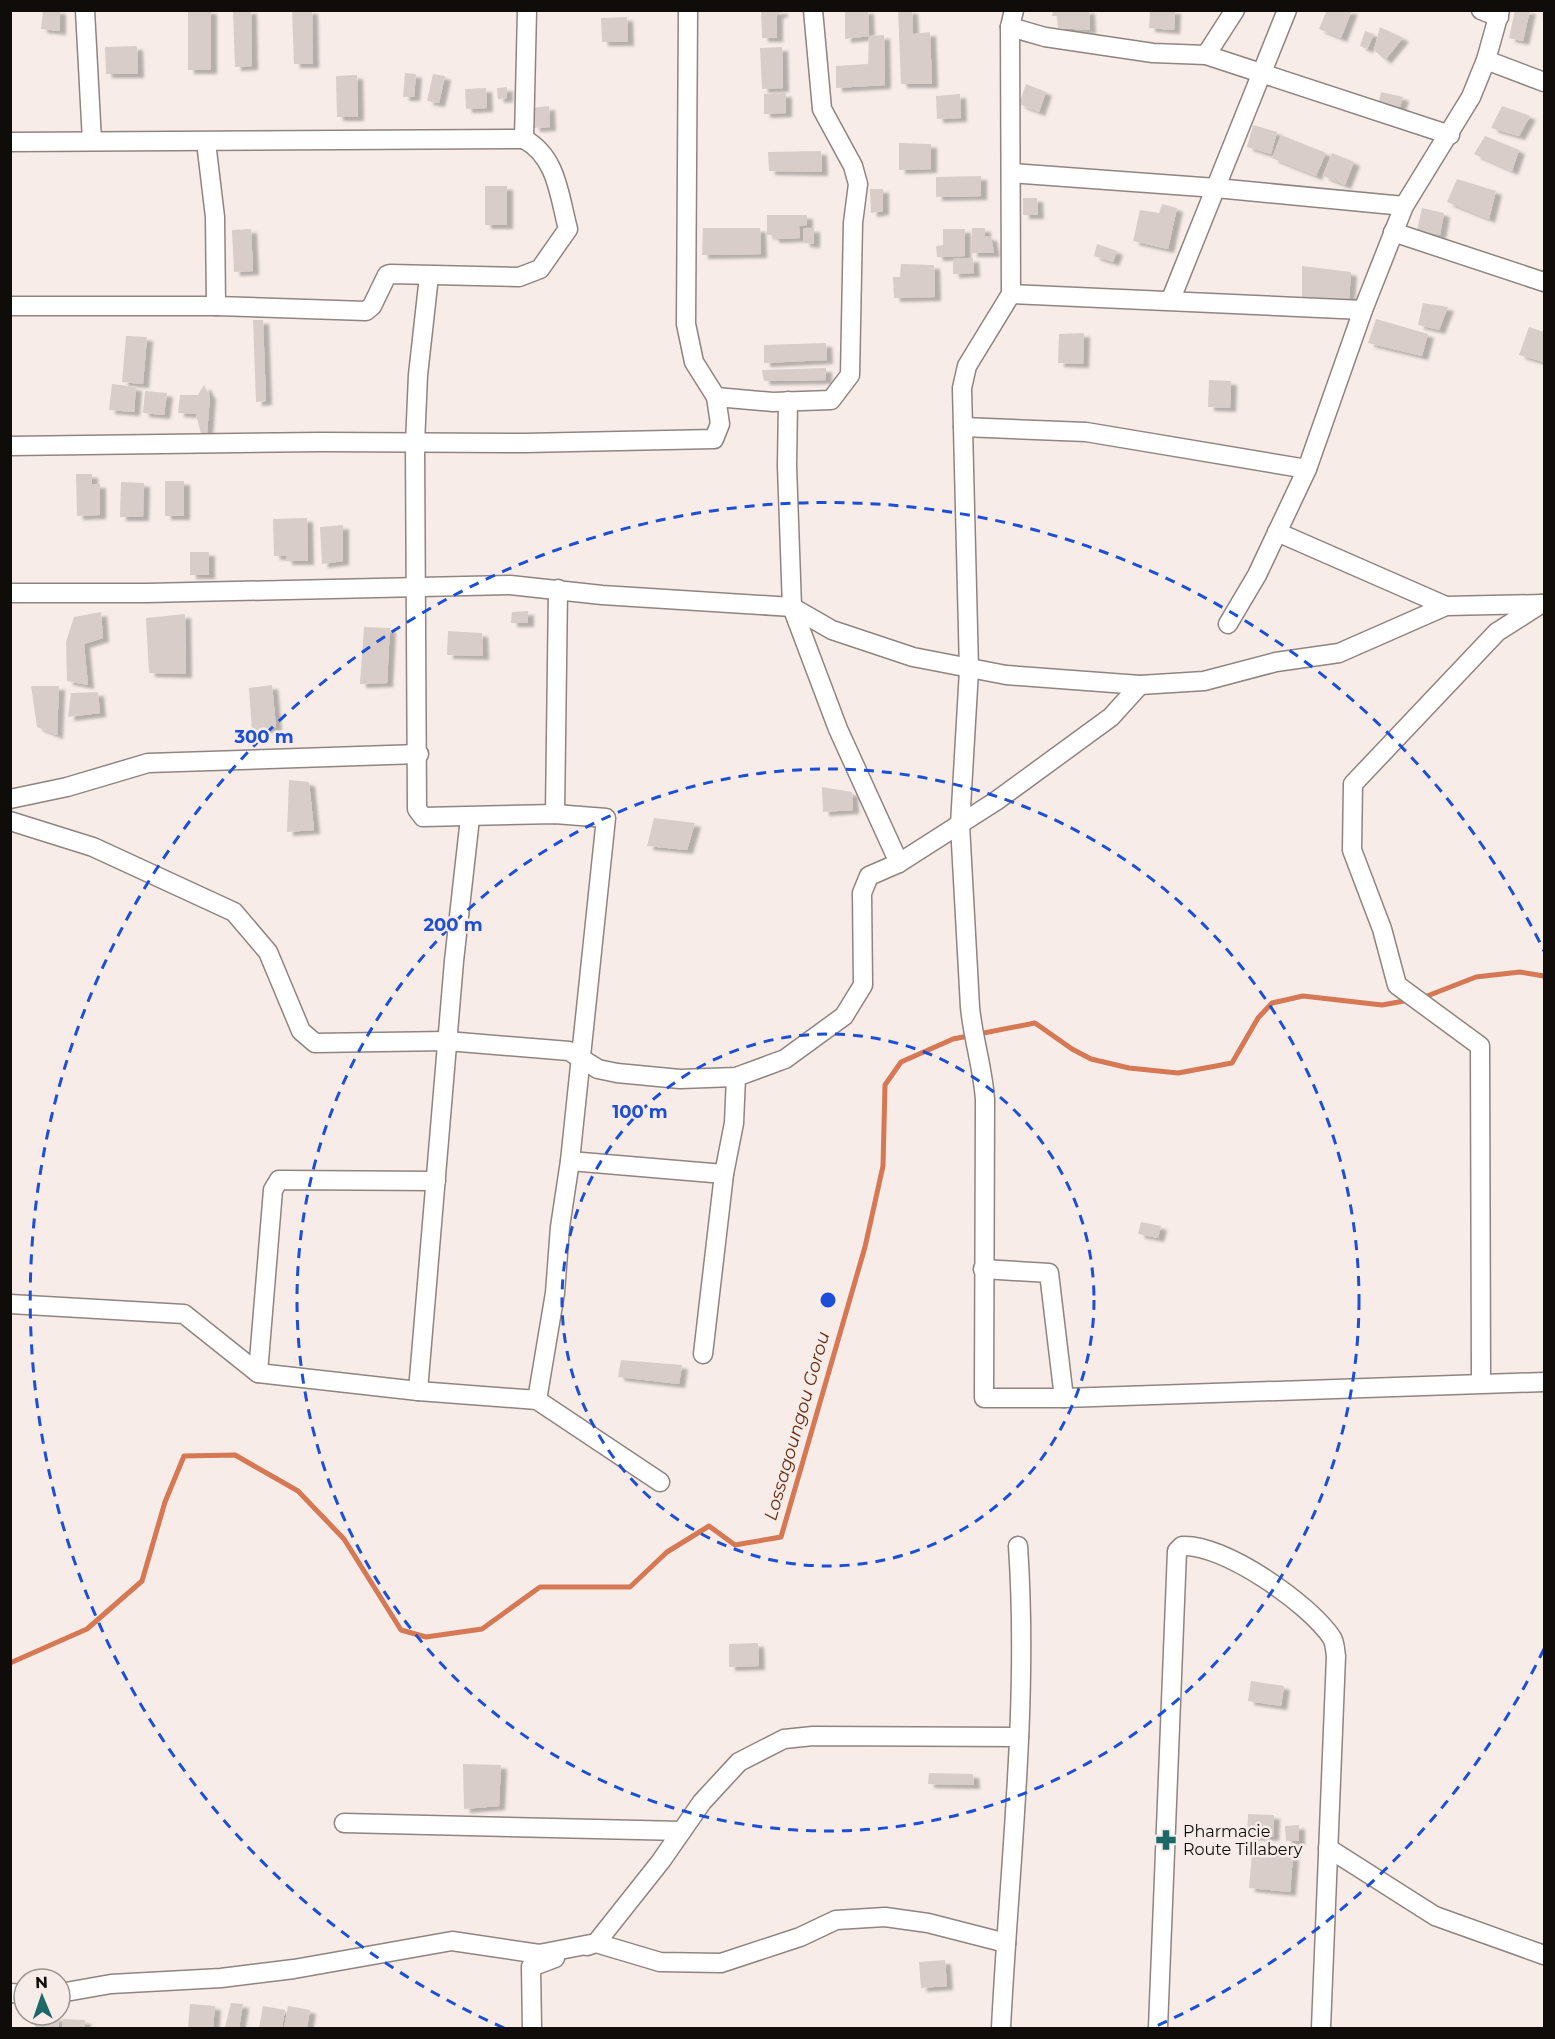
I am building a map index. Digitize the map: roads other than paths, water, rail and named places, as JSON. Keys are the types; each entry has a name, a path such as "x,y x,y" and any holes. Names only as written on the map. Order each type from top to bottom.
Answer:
{"street":[{"path":"85,10 92,141"},
{"path":"524,139 527,10"},
{"path":"10,446 322,442 415,444 714,439 720,424 716,397 693,362 686,324 688,10"},
{"path":"716,397 773,402 831,400 850,375 853,223 858,184 854,166 822,109 813,10"},
{"path":"1206,55 1235,10"},
{"path":"1171,299 1287,10"},
{"path":"1228,624 1257,575 1307,469 1393,232 1410,193 1450,135 1471,98 1486,60 1499,14 1481,10"},
{"path":"1450,135 1260,75 1206,55 1153,53 1045,38 1012,19 1011,294 967,366 962,388 969,670 960,825 970,1007 973,1034 984,1078 984,1398 1064,1398 1545,1382"},
{"path":"1486,60 1545,82"},
{"path":"10,142 524,139 539,148 552,166 568,229 540,269 519,277 387,275 372,306 366,311 216,306 10,306"},
{"path":"206,142 215,218 216,306"},
{"path":"1011,173 1216,188 1404,206"},
{"path":"1393,232 1545,282"},
{"path":"429,276 418,375 415,444 415,585 419,754 417,809 423,817 470,818 555,814 606,818 582,1056 560,1227 555,1293 537,1400"},
{"path":"1011,294 1171,299 1364,310"},
{"path":"788,401 787,466 792,607 834,719 899,863"},
{"path":"963,427 1086,432 1307,469"},
{"path":"1277,532 1446,606"},
{"path":"10,593 147,593 415,585 510,585 558,588 602,595 792,607 832,630 913,657 969,670 1140,685 1204,681 1276,662 1339,653 1446,606 1543,604"},
{"path":"555,814 558,588"},
{"path":"1482,1383 1480,1046 1397,984 1382,929 1352,850 1353,784 1497,632 1543,604"},
{"path":"10,820 93,847 234,912 268,952 301,1031 315,1043 447,1041 570,1051 582,1056 598,1069 617,1073 680,1079 736,1077 785,1059 844,1017 862,985 862,893 869,876 899,863 960,825 1111,717 1140,685"},
{"path":"10,799 67,787 148,763 419,754"},
{"path":"418,1391 447,1041 470,818"},
{"path":"703,1354 724,1174 734,1123 736,1077"},
{"path":"570,1161 724,1174"},
{"path":"258,1374 273,1190 279,1180 436,1181"},
{"path":"983,1269 1049,1273 1064,1398"},
{"path":"10,1304 183,1314 258,1374 418,1391 537,1400 660,1482"},
{"path":"1001,2028 1019,1737 1022,1602 1018,1546"},
{"path":"1158,2028 1177,1551 1182,1546 1211,1549 1234,1560 1313,1616 1333,1640 1336,1656 1321,2028"},
{"path":"532,2028 531,1967 596,1942 702,1802 739,1762 784,1739 813,1736 1019,1737"},
{"path":"344,1823 682,1831"},
{"path":"1328,1848 1435,1916 1545,1955"},
{"path":"72,1991 111,1984 221,1978 294,1969 452,1941 539,1954 596,1942 660,1962 721,1963 790,1940 837,1920 885,1917 928,1923 1006,1943"}],"waterway":[{"name":"Lossagoungou Gorou","path":"1422,998 1476,977 1520,972 1544,976"},
{"name":"Lossagoungou Gorou","path":"10,1663 87,1629 142,1581 165,1502 184,1456 235,1455 298,1491 344,1539 401,1630 426,1637 482,1629 540,1587 630,1587 667,1552 709,1526 735,1545 781,1537 865,1247 883,1166 885,1085 901,1062 953,1039 1035,1023 1072,1049 1091,1059 1129,1068 1178,1073 1232,1063 1258,1018 1272,1003 1303,996 1382,1005 1410,1000"}],"place":[{"name":"Pharmacie Route Tillabery","path":"1166,1840"}]}
